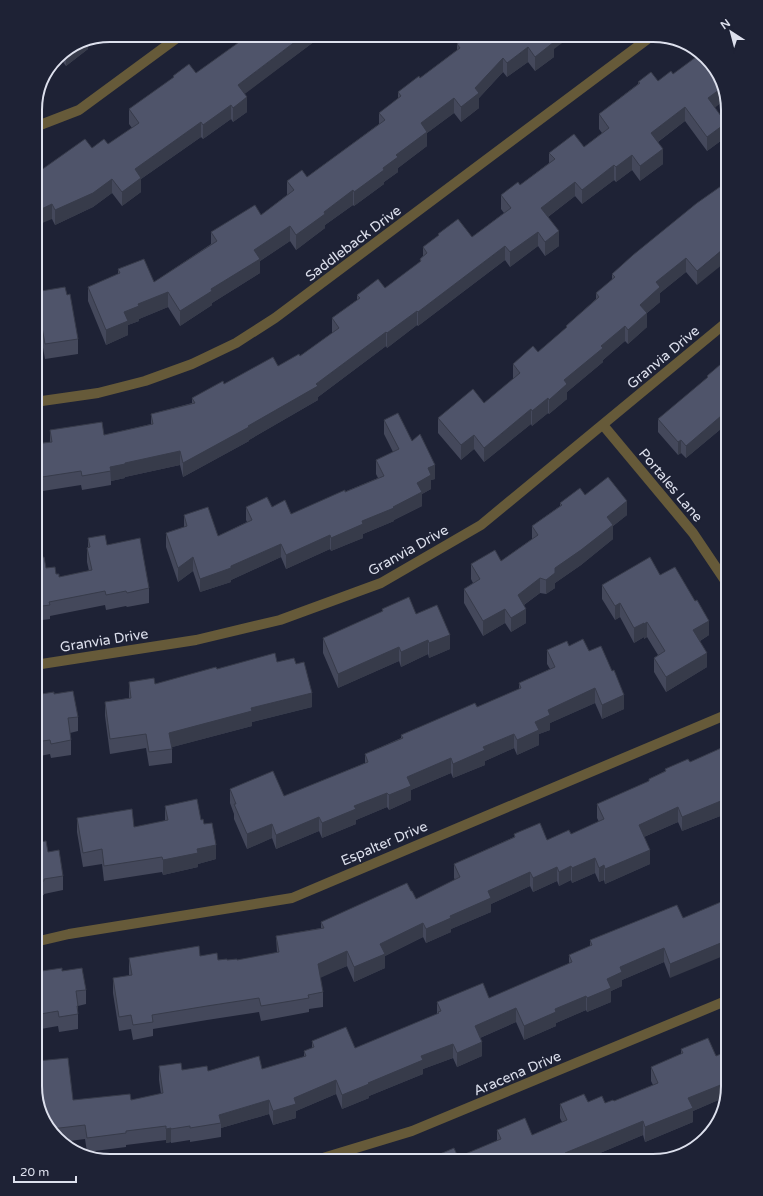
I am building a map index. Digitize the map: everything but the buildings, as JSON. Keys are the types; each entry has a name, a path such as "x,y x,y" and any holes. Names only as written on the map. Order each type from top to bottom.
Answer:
{"street":[{"path":"42,124 79,110 171,42"},
{"name":"Saddleback Drive","path":"42,401 98,393 144,381 192,364 236,343 275,318 644,42"},
{"name":"Granvia Drive","path":"42,663 196,640 280,620 381,583 481,525 721,327"},
{"name":"Portales Lane","path":"603,425 693,533 721,575"},
{"name":"Espalter Drive","path":"42,940 69,934 292,898 721,717"},
{"name":"Aracena Drive","path":"336,1154 412,1131 721,1003"}]}
